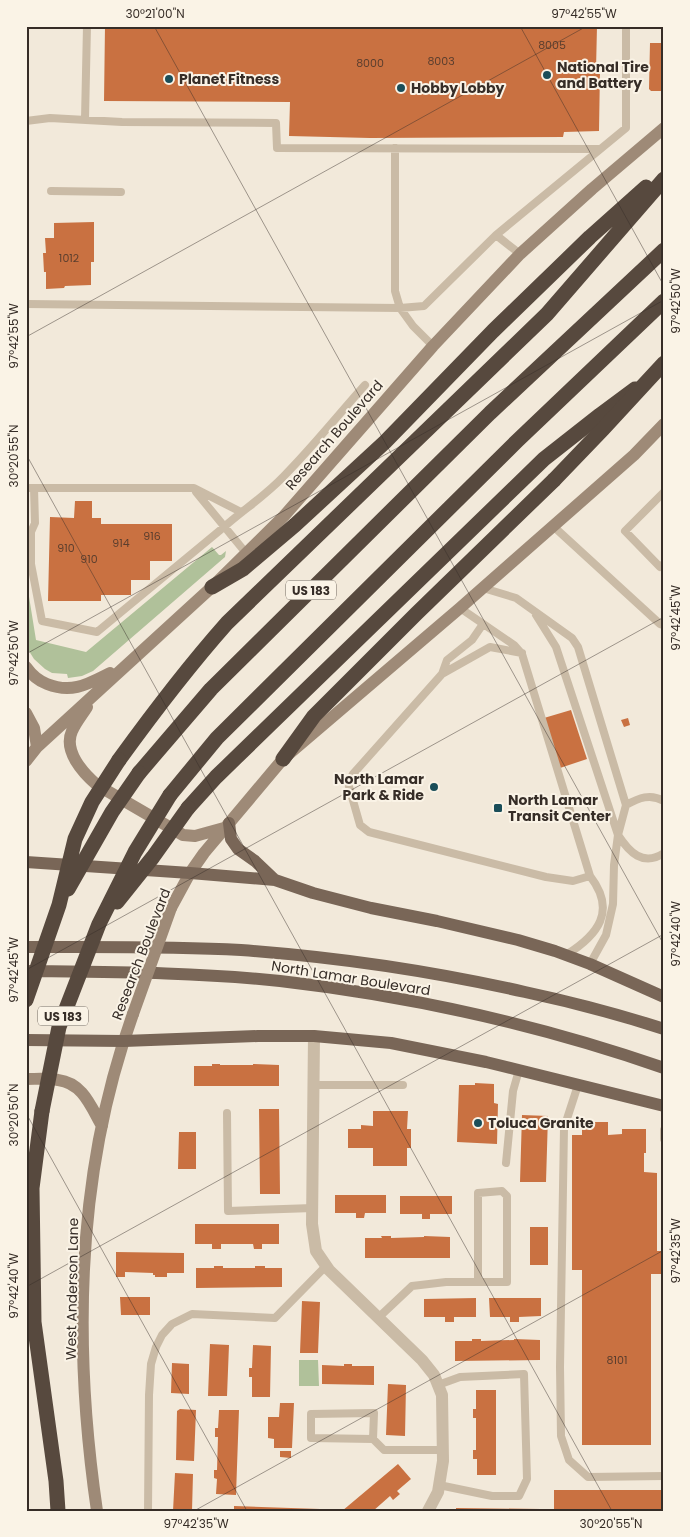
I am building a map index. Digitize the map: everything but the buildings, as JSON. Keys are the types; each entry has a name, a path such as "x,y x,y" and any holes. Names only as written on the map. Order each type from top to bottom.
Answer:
{"highway":[{"path":"212,587 243,569 296,525 386,442 493,331 590,238 664,171"},
{"path":"59,905 75,839 92,802 119,760 160,703 192,663 227,623 547,314 664,179"},
{"name":"US 183","path":"26,1000 59,905 112,812 139,773 211,689 490,412 664,250"},
{"name":"US 183","path":"58,1511 56,1481 34,1322 32,1188 42,1111 59,1027 98,924 135,852 170,795 217,738 517,441 664,301"},
{"path":"283,759 314,716 554,480 664,363"},
{"path":"98,924 153,858 188,808 222,770 544,459 600,414 664,367"}],"main road":[{"name":"Research Boulevard","path":"26,761 37,747 212,587 284,516 433,346 520,254 592,189 664,128"},
{"name":"Research Boulevard","path":"124,1040 171,908 190,873 283,759 483,588 634,455 664,424"},
{"path":"26,667 41,682 60,689 82,686 126,665"},
{"path":"94,694 72,732 70,740 77,765 87,777 182,835 195,836 227,826 231,839 238,849 255,861 275,880"},
{"path":"26,712 34,728 37,747"},
{"path":"26,862 275,880 313,893 371,908 510,938 590,964 664,997"},
{"name":"North Lamar Boulevard","path":"26,947 176,947 243,950 364,962 497,986 598,1010 664,1029"},
{"name":"North Lamar Boulevard","path":"26,971 170,973 280,981 359,992 445,1008 540,1030 664,1068"},
{"path":"26,1040 314,1036 391,1043 519,1070 664,1106"},
{"name":"West Anderson Lane","path":"97,1511 86,1398 84,1268 88,1212 94,1167 102,1126 124,1040"},
{"path":"26,1079 59,1080 75,1085 85,1096 102,1126"}],"street":[{"path":"314,1036 312,1224 316,1251 326,1266 422,1360 434,1375 442,1395 443,1461 438,1492 428,1511"}],"lane":[{"path":"85,119 87,26"},
{"path":"26,304 400,308 424,306 496,234 626,128 626,26"},
{"path":"26,121 50,118 149,122 276,123 277,148 599,149"},
{"path":"395,148 395,291 400,308 413,326 433,346"},
{"path":"51,192 121,192"},
{"path":"496,234 520,254"},
{"path":"241,512 194,488 30,488 35,523 30,532 31,564 42,621 97,632 267,492 283,477 365,385"},
{"path":"194,488 246,553"},
{"path":"664,492 625,531 660,567 664,564"},
{"path":"553,526 660,624 664,625"},
{"path":"483,588 516,598 572,638 578,647 626,805 618,835 614,865 613,904 606,935 590,964"},
{"path":"460,608 514,645 522,654 590,876 601,894 603,915 597,927 590,938 566,955"},
{"path":"535,613 556,648 618,835 626,847 636,856 647,858 660,856 664,853"},
{"path":"483,624 472,640 448,660 442,674 353,774 348,783 360,825 369,832 546,877 574,881 590,876"},
{"path":"442,674 490,647 522,654"},
{"path":"626,805 639,797 648,796 664,801"},
{"path":"506,1162 513,1091 519,1070"},
{"path":"313,1085 403,1085"},
{"path":"578,1085 564,1128 560,1367 561,1436 569,1460 588,1477 664,1476"},
{"path":"228,1114 228,1212 313,1208"},
{"path":"664,1130 664,1139"},
{"path":"378,1318 412,1286 446,1282 478,1282 507,1282 507,1196 502,1191 478,1192 478,1282"},
{"path":"148,1511 151,1364 162,1335 172,1324 192,1314 275,1318 326,1266"},
{"path":"438,1385 460,1377 524,1374 527,1479 519,1496 492,1496 439,1485"},
{"path":"373,1439 374,1414 311,1414 311,1438 373,1439 384,1450 443,1450"},
{"path":"56,1481 62,1511"}],"green space":[{"path":"212,547 219,555 226,551 225,557 93,671 82,676 68,678 67,674 52,673 34,659 29,651 26,643 26,578 36,640 86,652"},
{"path":"299,1360 318,1360 319,1386 299,1386"}],"place":[{"name":"National Tire and Battery","path":"547,75"},
{"name":"Planet Fitness","path":"169,79"},
{"name":"Hobby Lobby","path":"401,88"},
{"name":"North Lamar Park & Ride","path":"434,787"},
{"name":"North Lamar Transit Center","path":"498,808"},
{"name":"Toluca Granite","path":"478,1123"}]}
